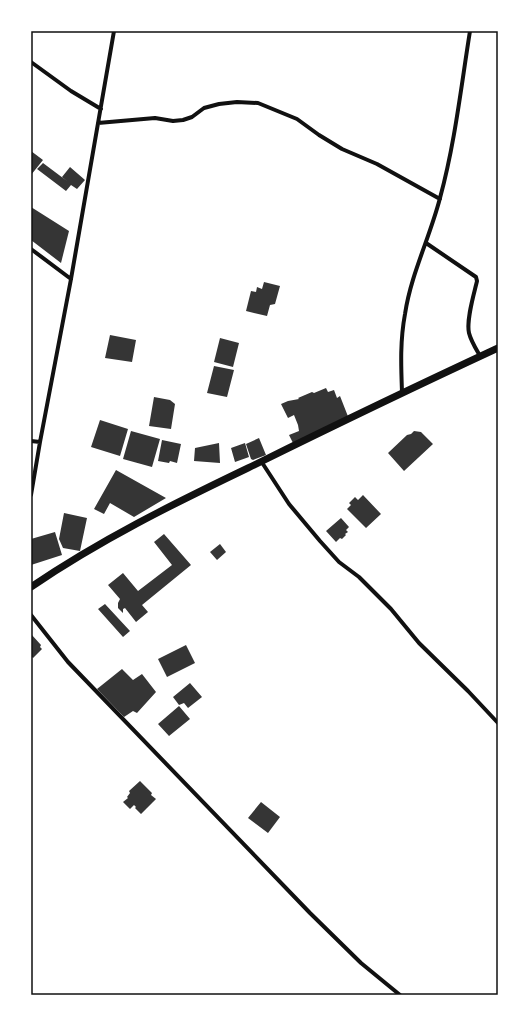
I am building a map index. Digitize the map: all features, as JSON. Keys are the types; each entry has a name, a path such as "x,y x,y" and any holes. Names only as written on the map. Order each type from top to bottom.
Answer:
{"street":[{"path":"31,495 71,279 114,31"},
{"path":"402,392 400,349 405,313 413,280 440,199 451,152 470,31"},
{"path":"31,62 101,109"},
{"path":"98,123 155,118 173,121 184,120 204,108 219,104 258,102 297,119 342,149 377,164 440,199"},
{"path":"426,243 476,277 477,281 471,309 469,334 480,356"},
{"path":"31,249 71,279"},
{"path":"31,587 75,558 136,523 402,392 498,348"},
{"path":"31,441 40,442"},
{"path":"261,461 289,504 320,541 339,562 359,577 391,609 419,643 498,723"},
{"path":"31,615 68,662 310,913 361,963 400,995"}],"building":[{"path":"31,151 43,160 31,175"},
{"path":"43,163 67,181 62,177 70,167 85,180 77,189 71,185 66,191 37,169"},
{"path":"31,207 69,231 61,263 31,240"},
{"path":"264,282 280,286 275,304 270,305 267,316 246,311 251,291 256,292 257,287 262,289"},
{"path":"110,335 136,340 132,362 105,358"},
{"path":"220,338 239,343 233,367 214,362"},
{"path":"214,366 234,370 227,397 207,393"},
{"path":"326,388 328,392 334,390 337,398 340,396 349,419 293,443 289,435 299,431 298,425 294,415 288,418 281,404 299,399 298,398 312,392 314,393"},
{"path":"154,397 170,400 175,404 171,429 149,426"},
{"path":"100,420 128,429 120,456 91,447"},
{"path":"131,431 160,439 152,467 123,459"},
{"path":"414,431 421,432 433,444 404,471 388,453 407,435"},
{"path":"259,438 266,455 253,460 251,459 246,444"},
{"path":"162,440 181,444 177,463 170,461 169,463 158,461"},
{"path":"219,443 220,463 194,461 195,448"},
{"path":"245,443 249,457 235,462 231,448"},
{"path":"116,470 166,498 134,517 110,503 104,514 94,509"},
{"path":"363,495 381,514 366,528 347,509 351,505 349,503 355,497 358,500"},
{"path":"64,513 87,518 80,551 63,548 59,539"},
{"path":"341,518 349,527 346,530 348,532 342,539 340,538 336,542 326,531"},
{"path":"55,532 62,555 31,565 31,539"},
{"path":"164,534 191,565 142,605 148,612 136,622 125,608 123,609 123,613 118,608 120,599 108,585 123,573 138,591 172,565 154,542"},
{"path":"220,544 226,552 217,560 210,552"},
{"path":"105,604 130,631 123,637 98,609"},
{"path":"31,634 41,645 40,647 42,649 33,658 31,656"},
{"path":"186,645 195,663 167,677 158,659"},
{"path":"122,669 133,680 142,674 156,692 137,713 133,711 124,717 97,689"},
{"path":"190,683 202,697 188,708 184,703 179,705 173,697"},
{"path":"179,706 190,719 169,736 158,724"},
{"path":"140,781 156,799 141,814 134,805 130,809 123,802 128,798 127,797 130,793 129,791"},
{"path":"261,802 280,817 268,833 248,818"}]}
